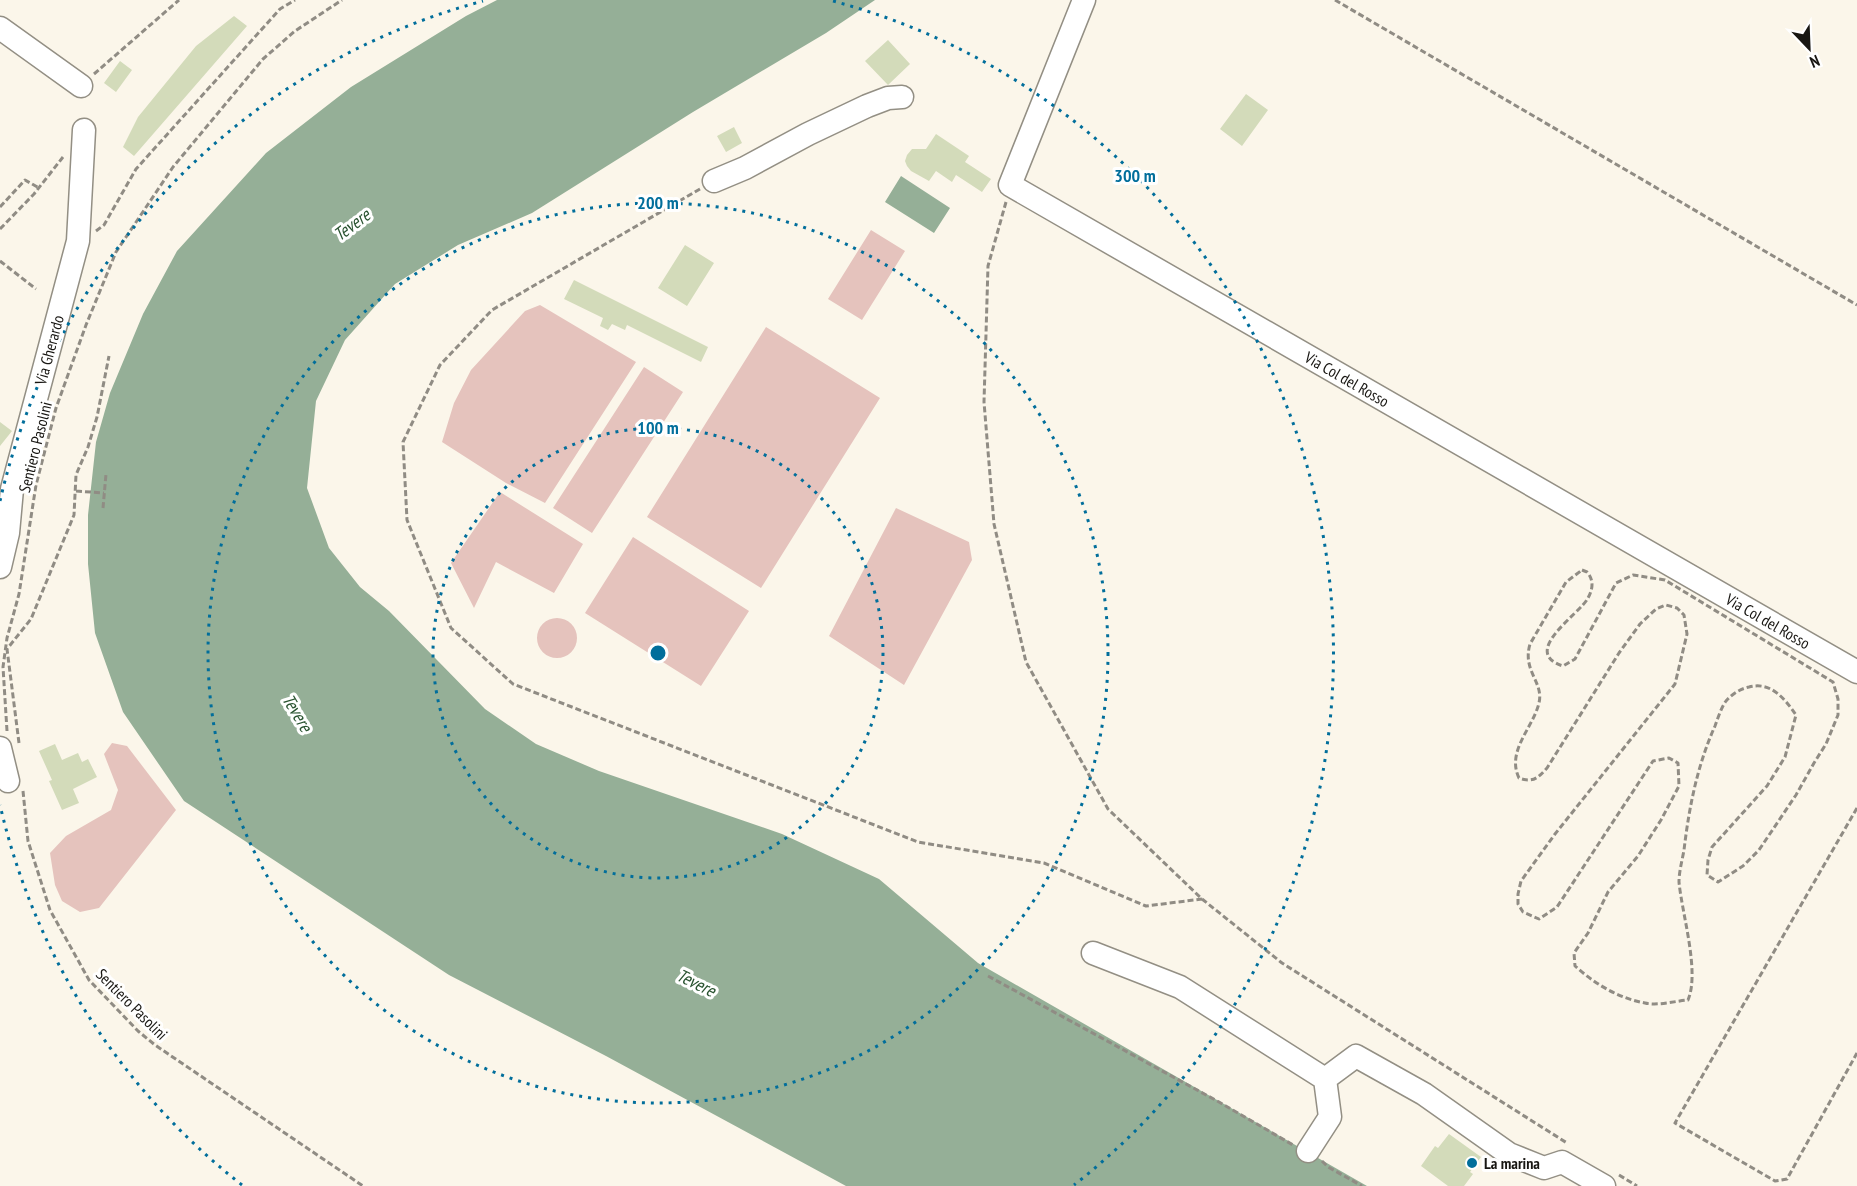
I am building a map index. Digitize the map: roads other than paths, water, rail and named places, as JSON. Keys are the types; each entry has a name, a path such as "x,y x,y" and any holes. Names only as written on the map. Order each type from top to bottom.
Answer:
{"street":[{"name":"Via Col del Rosso","path":"1084,0 1010,185 1857,672"},
{"path":"0,28 81,86"},
{"path":"714,181 745,168 867,106 888,98 902,98"},
{"name":"Via Gherardo","path":"0,567 8,533 12,489 78,242 84,130"},
{"path":"10,746 15,786"},
{"path":"1093,953 1180,987 1325,1079"},
{"path":"1325,1079 1356,1056 1424,1094 1509,1154 1544,1168 1562,1162 1611,1180"},
{"path":"1308,1151 1330,1118 1325,1079"}],"water":[{"name":"Tevere","path":"497,0 875,0 826,33 693,112 532,213 458,245 395,284 345,340 316,401 307,488 329,548 360,587 389,611 485,709 536,744 599,771 782,834 879,879 978,963 1367,1186 846,1186 606,1056 449,975 184,801 123,712 95,633 88,564 88,515 96,442 110,393 143,314 177,251 266,153 351,87 466,16"},
{"path":"901,176 950,208 934,233 885,202"}],"place":[{"name":"La marina","path":"1472,1163"}]}
